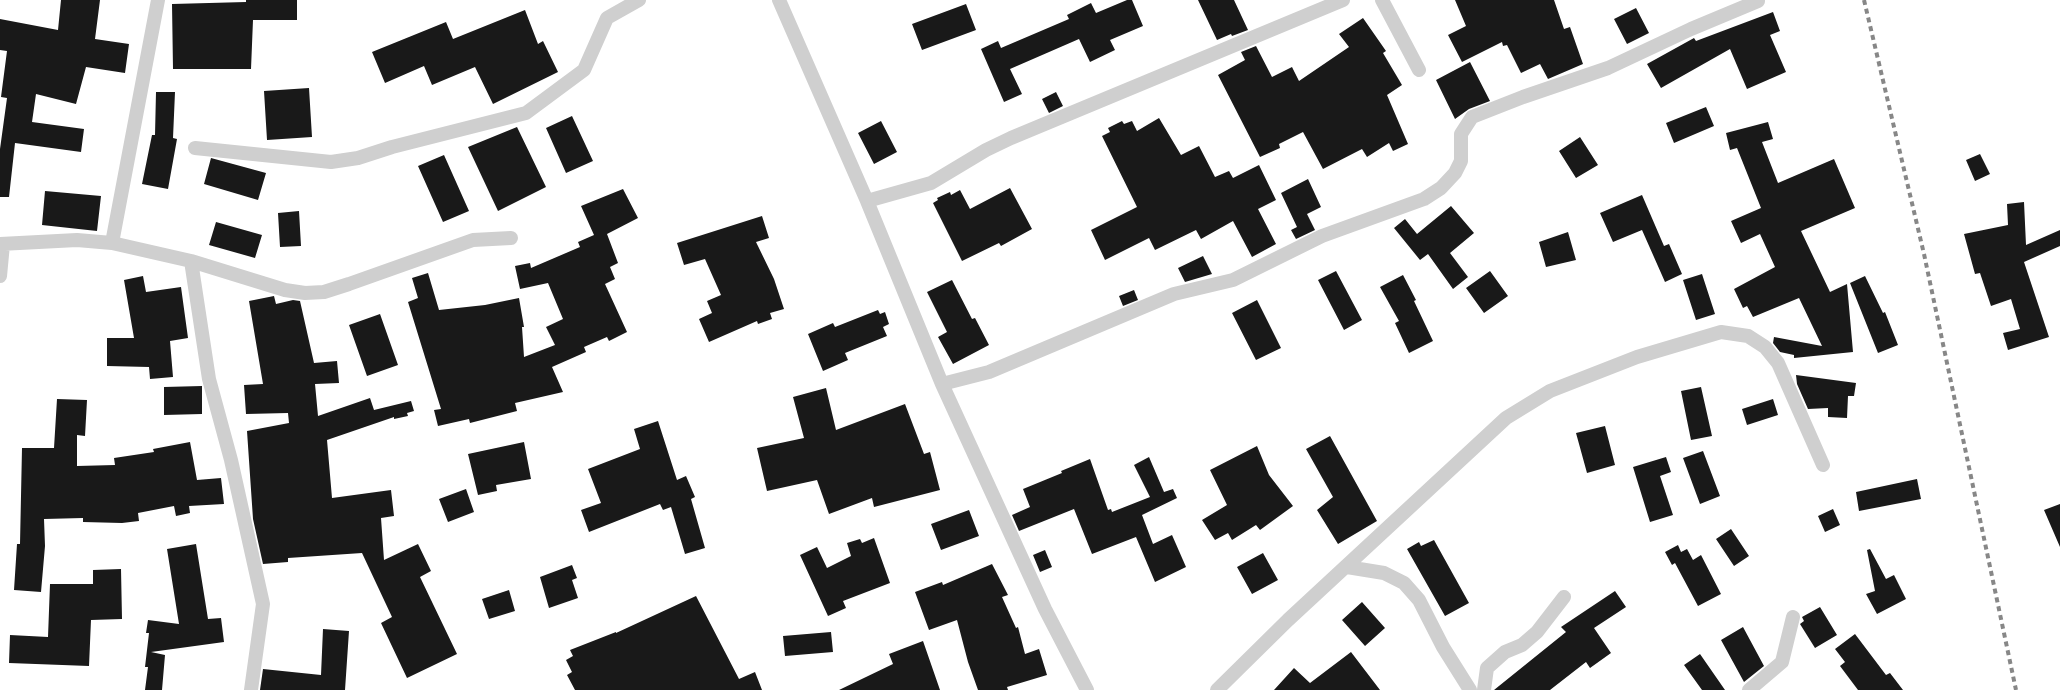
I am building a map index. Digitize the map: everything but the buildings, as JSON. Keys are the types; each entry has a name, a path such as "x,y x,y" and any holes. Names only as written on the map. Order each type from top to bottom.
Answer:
{"street":[{"path":"112,243 158,0"},
{"path":"195,148 331,162 358,158 392,147 526,113 584,70 607,18 639,0"},
{"path":"779,0 867,201 942,384 1046,609 1087,690"},
{"path":"867,201 931,183 986,150 1011,138 1343,0"},
{"path":"1382,0 1419,70"},
{"path":"942,384 989,372 1174,294 1233,280 1322,236 1424,199 1441,188 1455,173 1461,161 1461,134 1472,117 1523,97 1608,68 1758,1"},
{"path":"0,276 1,244 77,240 112,243 191,261 285,290 304,293 324,292 473,240 511,238"},
{"path":"191,261 209,379 231,460 263,604 251,690"},
{"path":"1218,690 1288,620 1347,567 1418,497 1506,418 1550,391 1637,357 1721,332 1748,336 1765,346 1778,363 1823,466"},
{"path":"1347,567 1384,573 1404,583 1419,600 1443,647 1470,690"},
{"path":"1484,690 1487,668 1505,652 1522,645 1537,632 1564,596"},
{"path":"1749,690 1782,662 1793,617"}],"railway":[{"path":"1864,0 1924,254 2016,690"}]}
